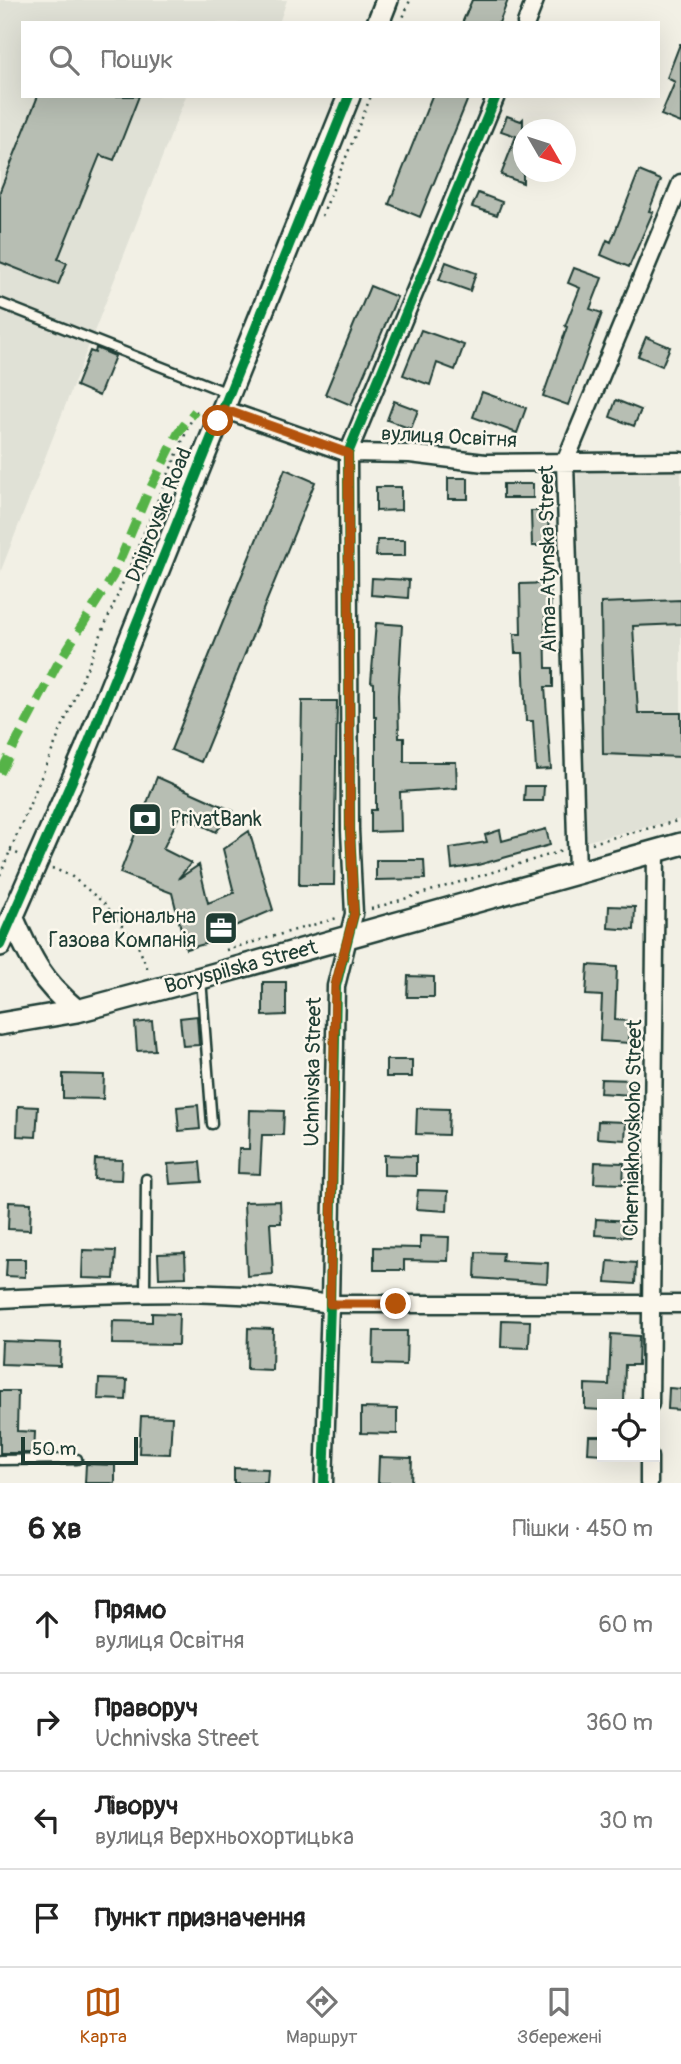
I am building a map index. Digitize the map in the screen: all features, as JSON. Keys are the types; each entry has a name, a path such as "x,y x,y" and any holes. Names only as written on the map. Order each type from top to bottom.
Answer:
{"street":[{"path":"379,21 387,0"},
{"path":"527,21 535,0"},
{"name":"Dniprovske Road","path":"0,945 86,749 348,98"},
{"path":"348,453 495,98"},
{"name":"Alma-Atynska Street","path":"577,872 565,462 681,183"},
{"name":"вулиця Освітня","path":"223,408 348,453 410,454 485,463 681,461"},
{"name":"Uchnivska Street","path":"324,1483 335,986 354,914 350,830 348,453"},
{"name":"Boryspilska Street","path":"0,1024 77,1011 346,939 681,844"},
{"name":"Cherniakhovskoho Street","path":"650,1399 656,852"},
{"path":"13,919 32,963 54,992 77,1011"},
{"path":"0,1299 145,1292 292,1298 330,1304 681,1304"},
{"path":"649,1462 649,1483"}],"lane":[{"path":"0,303 223,408"},
{"path":"201,978 212,1124"},
{"path":"145,1292 146,1179"},
{"path":"0,1460 77,1459"}],"path":[{"path":"402,21 410,0"},
{"path":"0,875 195,411 223,408"},
{"path":"225,950 576,847 681,820"},
{"path":"10,850 71,876 104,903 138,946 148,973"}],"shaded area":[{"path":"0,0 287,0 280,21 21,21 21,98 185,98 0,573"},
{"path":"681,467 681,819 583,842 577,470"}],"building":[{"path":"472,0 508,0 500,21 463,21"},
{"path":"680,44 681,123 661,115 675,82 667,78"},
{"path":"37,98 138,98 114,160 100,155 58,259 67,263 58,285 0,262 0,191"},
{"path":"431,98 468,98 420,217 389,204"},
{"path":"507,116 515,119 513,119 513,135 501,131"},
{"path":"513,144 513,179 501,175"},
{"path":"639,171 661,180 649,211 653,212 629,267 601,255 607,240 611,242"},
{"path":"478,193 502,202 497,215 472,207"},
{"path":"446,262 476,273 470,291 439,280"},
{"path":"574,268 602,278 590,309 602,313 568,405 543,396 580,288 568,283"},
{"path":"370,286 397,297 351,405 325,394"},
{"path":"421,330 464,345 455,370 437,363 430,385 403,375"},
{"path":"646,337 670,347 662,366 638,356"},
{"path":"96,348 115,356 99,396 76,386 90,351 95,353"},
{"path":"482,392 526,408 517,433 473,417"},
{"path":"616,400 641,410 634,426 610,417"},
{"path":"394,401 418,410 411,429 387,420"},
{"path":"285,469 315,482 201,762 171,750"},
{"path":"448,478 468,478 468,499 448,499"},
{"path":"503,484 533,484 533,498 503,498"},
{"path":"376,487 401,487 401,510 376,511"},
{"path":"531,511 548,511 549,546 532,546"},
{"path":"377,540 405,540 405,556 376,556"},
{"path":"372,578 409,580 408,598 371,595"},
{"path":"550,583 551,617 545,617 546,668 553,668 553,687 545,687 551,769 536,770 533,721 526,721 523,653 515,653 514,634 521,634 520,584"},
{"path":"681,600 681,624 633,626 638,713 681,713 681,757 603,754 601,603"},
{"path":"376,623 402,625 398,696 399,738 404,738 404,762 456,762 457,788 400,792 401,831 371,832 371,810 376,810 376,717 374,683 371,682"},
{"path":"302,701 337,701 334,885 299,885"},
{"path":"157,777 233,811 216,832 180,814 163,849 191,863 178,879 199,865 208,903 234,893 223,849 249,831 273,910 216,934 216,941 186,949 172,893 120,873"},
{"path":"525,786 544,786 543,801 524,801"},
{"path":"546,829 550,845 478,865 452,869 450,848 487,842 485,835 500,830 502,841"},
{"path":"376,860 424,860 425,879 376,880"},
{"path":"609,906 635,907 634,930 608,928"},
{"path":"588,965 617,967 615,1020 630,1021 629,1043 600,1041 602,996 586,995"},
{"path":"408,976 434,977 434,997 407,997"},
{"path":"263,982 286,982 286,1015 263,1016"},
{"path":"197,1016 199,1045 183,1046 180,1018"},
{"path":"152,1021 155,1050 137,1051 135,1023"},
{"path":"386,1060 412,1060 412,1077 386,1077"},
{"path":"63,1074 104,1075 103,1099 63,1098"},
{"path":"601,1079 633,1080 632,1095 600,1093"},
{"path":"198,1105 200,1129 179,1131 177,1107"},
{"path":"18,1106 38,1107 36,1137 17,1136"},
{"path":"417,1108 449,1109 448,1135 416,1134"},
{"path":"250,1110 284,1111 283,1135 262,1135 260,1174 238,1173 239,1149 249,1149"},
{"path":"598,1121 626,1122 625,1140 597,1138"},
{"path":"384,1155 416,1156 416,1176 384,1175"},
{"path":"95,1159 122,1160 121,1180 94,1179"},
{"path":"200,1162 202,1182 170,1184 168,1164"},
{"path":"595,1162 624,1163 623,1184 594,1183"},
{"path":"418,1190 448,1191 447,1211 416,1209"},
{"path":"280,1201 281,1223 270,1223 273,1274 247,1276 244,1202"},
{"path":"9,1202 31,1203 30,1230 8,1229"},
{"path":"596,1219 630,1221 630,1237 595,1235"},
{"path":"420,1236 449,1237 448,1261 404,1260 404,1270 374,1270 374,1247 420,1248"},
{"path":"83,1250 116,1251 114,1279 82,1278"},
{"path":"476,1252 503,1253 502,1261 548,1263 547,1283 475,1278"},
{"path":"185,1253 186,1277 159,1278 158,1254"},
{"path":"7,1259 25,1259 25,1277 6,1276"},
{"path":"608,1261 636,1263 635,1284 606,1282"},
{"path":"152,1313 179,1314 178,1345 112,1344 113,1321 152,1322"},
{"path":"502,1320 530,1321 529,1348 501,1347"},
{"path":"248,1328 273,1329 272,1370 247,1369"},
{"path":"374,1331 407,1331 406,1365 373,1364"},
{"path":"611,1334 639,1336 638,1365 625,1365 624,1399 597,1399 597,1410 585,1409 585,1384 609,1385"},
{"path":"2,1341 61,1343 60,1366 1,1364"},
{"path":"99,1379 127,1380 126,1400 98,1399"},
{"path":"669,1388 681,1389 681,1410 668,1409"},
{"path":"0,1391 18,1391 17,1431 35,1432 34,1453 0,1453"},
{"path":"361,1408 397,1409 397,1434 361,1433"},
{"path":"141,1416 172,1417 170,1454 139,1453"},
{"path":"589,1436 597,1436 597,1454 588,1453"},
{"path":"379,1457 412,1458 411,1483 378,1483"},
{"path":"86,1464 115,1465 115,1483 85,1483"},
{"path":"234,1468 268,1469 267,1483 234,1483"}],"marked path":[{"path":"0,773 57,665 113,576 147,495 178,433 195,411"}],"cycle path":[{"path":"0,945 86,749 348,98"},
{"path":"324,1483 336,986 354,914 350,830 348,453 495,98"}],"place":[{"name":"PrivatBank","path":"145,819"},
{"name":"Регіональна Газова Компанія","path":"221,928"}],"route":[{"path":"218,421 223,409 348,453 350,830 354,914 335,986 330,1304 396,1304"}]}
